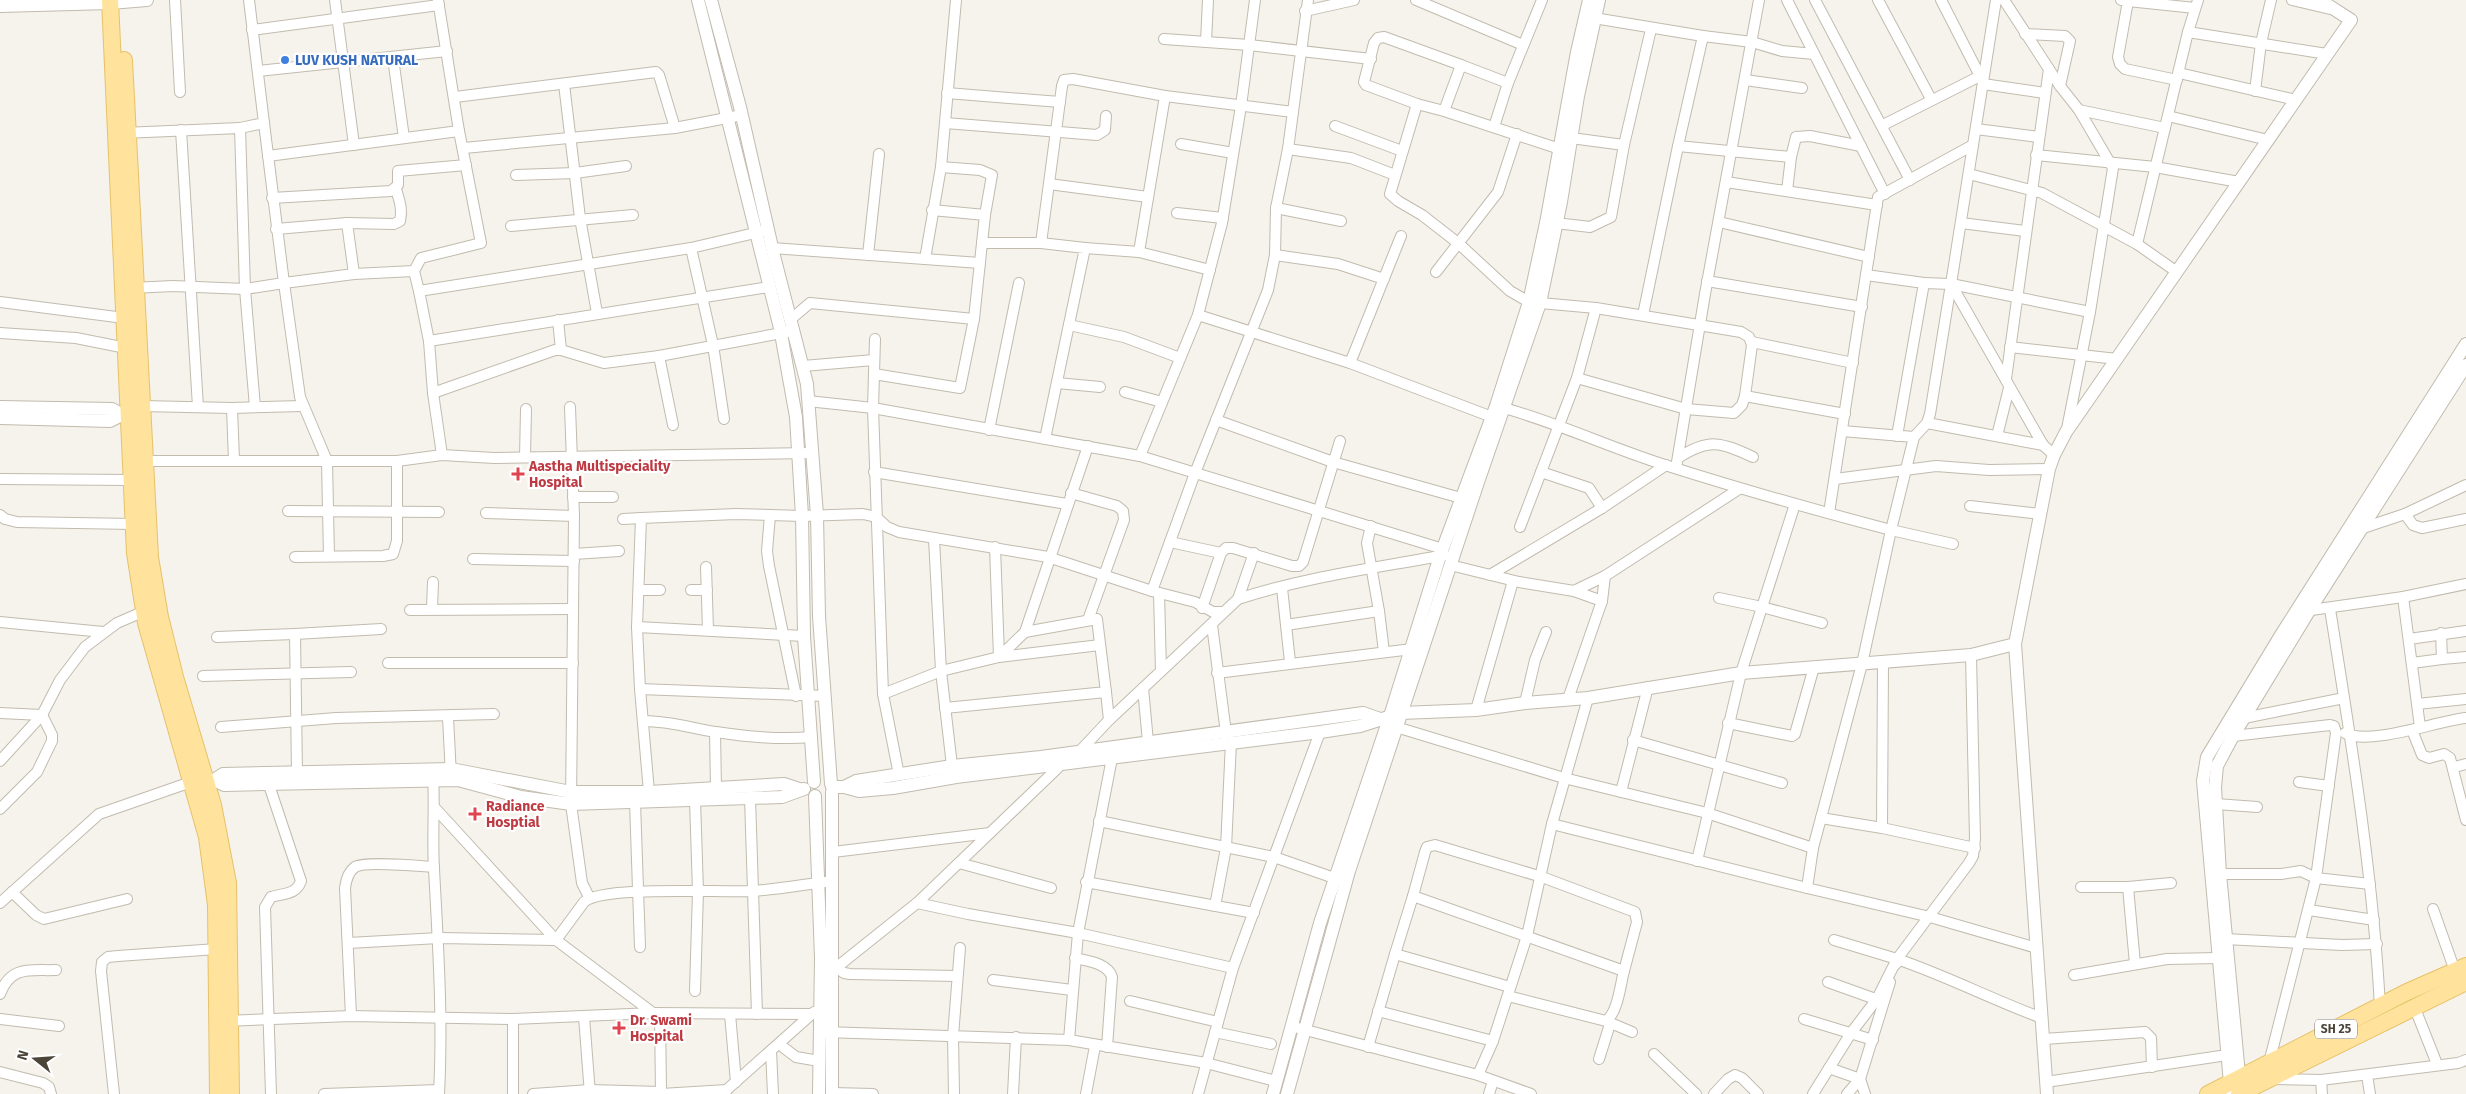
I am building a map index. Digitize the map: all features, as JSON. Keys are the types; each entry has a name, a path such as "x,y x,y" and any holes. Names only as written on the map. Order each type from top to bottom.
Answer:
{"main road":[{"path":"116,1 134,413 137,461 150,556 152,614"},
{"path":"130,288 124,318 134,413"},
{"path":"137,461 132,480 135,552 168,679 204,781 228,883 224,1022 218,1094"},
{"path":"204,781 207,838 216,905 217,949 231,1094"},
{"path":"2269,1071 2414,1006 2462,973"},
{"name":"SH 25","path":"2208,1094 2237,1089 2380,1007 2462,973"}],"street":[{"path":"0,6 147,0"},
{"path":"175,0 180,92"},
{"path":"249,0 276,229 302,406 327,461 330,511 329,556"},
{"path":"335,0 336,20 344,62 354,145"},
{"path":"698,0 727,118 762,231 772,248 774,289 791,320 803,366 808,401 817,515 819,616 835,788 830,963 822,1006 826,1032 828,1094"},
{"path":"711,0 742,115 796,417 802,516 804,636 802,697"},
{"path":"925,259 941,166 956,0"},
{"path":"1206,42 1208,0"},
{"path":"1140,456 1198,315 1210,270 1223,218 1234,153 1255,0"},
{"path":"1161,671 1155,592 1170,542 1195,473 1268,290 1275,254 1276,208 1288,149 1308,0"},
{"path":"1305,12 1354,0"},
{"path":"1416,0 1523,45"},
{"path":"1494,126 1508,83 1542,0"},
{"path":"1273,1094 1292,1026 1392,719 1535,302 1556,223 1577,52 1589,0"},
{"path":"1535,302 1546,222 1564,150 1571,138 1599,0"},
{"path":"1677,463 1707,281 1759,0"},
{"path":"1787,0 1885,194"},
{"path":"1815,0 1883,125 1910,180"},
{"path":"1878,0 1931,100"},
{"path":"1941,0 1982,78"},
{"path":"1807,888 1813,848 1862,664 1891,530 1914,437 1927,423 1932,405 1976,129 1982,78 1996,0"},
{"path":"2004,0 2060,86 2079,110 2111,163 2113,174 2090,312 2066,432"},
{"path":"2137,244 2178,76 2188,32 2197,4 2124,0 2118,57 2120,64 2125,69 2178,76 2296,100"},
{"path":"2255,91 2261,43 2271,0"},
{"path":"2292,0 2333,10"},
{"path":"2227,1055 2152,1067 2047,1088 2015,644 2049,469 2054,455 2066,432 2351,20 2320,0"},
{"path":"252,30 336,20 438,2 455,97 459,131 464,148 481,242 460,250 425,255 417,263 414,271 429,341 433,394 442,455"},
{"path":"1594,18 1651,29 1752,42 1782,51 1814,54"},
{"path":"1556,223 1590,227 1611,217 1624,144 1651,29"},
{"path":"2188,32 2327,54"},
{"path":"2025,34 2065,36 2070,41 2060,86"},
{"path":"1643,315 1703,36"},
{"path":"1508,83 1384,37 1378,38 1374,43 1366,85 1417,104 1494,126 1564,150"},
{"path":"1164,39 1249,45 1371,59"},
{"path":"258,71 447,51"},
{"path":"393,58 404,138"},
{"path":"1444,111 1461,65"},
{"path":"1997,436 2007,384 2016,297 2049,69"},
{"path":"455,97 656,72 659,75 674,128"},
{"path":"1883,125 1931,100 1982,78 2045,93"},
{"path":"1041,243 1064,80 1072,79 1165,96 1293,112"},
{"path":"1744,80 1802,88"},
{"path":"564,84 580,218 597,314"},
{"path":"947,93 1060,102"},
{"path":"1139,252 1165,96"},
{"path":"1417,104 1390,194 1392,198 1422,215 1458,243 1510,291 1535,302 1596,308 1744,333 1752,342 1853,362"},
{"path":"2079,110 2165,128"},
{"path":"464,148 674,128 742,115"},
{"path":"944,122 1102,134 1105,130 1106,116"},
{"path":"2168,116 2268,140"},
{"path":"122,134 240,128 264,124"},
{"path":"1335,126 1402,151"},
{"path":"240,128 245,289 255,407"},
{"path":"1976,129 2039,138"},
{"path":"181,130 198,407"},
{"path":"268,156 459,131"},
{"path":"1436,272 1498,192 1517,134"},
{"path":"1787,191 1790,157 1796,137 1803,135 1861,146"},
{"path":"1571,138 1624,144"},
{"path":"1181,144 1234,153"},
{"path":"1829,514 1878,198 1973,145"},
{"path":"1678,146 1790,157"},
{"path":"1288,149 1345,157 1395,175"},
{"path":"868,255 878,154"},
{"path":"2036,155 2155,168 2239,182"},
{"path":"276,229 347,223 394,224 400,221 401,208 396,188 398,171 466,165"},
{"path":"516,174 576,173 626,166"},
{"path":"874,374 960,388 974,319 992,175 980,170 941,166"},
{"path":"1968,174 2042,193 2105,225 2137,244 2177,272"},
{"path":"1726,182 1877,205"},
{"path":"1049,184 1148,196"},
{"path":"272,198 392,191 396,188"},
{"path":"1276,208 1342,221"},
{"path":"932,210 986,215"},
{"path":"511,226 633,214"},
{"path":"1178,214 1223,218"},
{"path":"1719,222 1869,257"},
{"path":"347,223 354,274"},
{"path":"1961,223 2025,231"},
{"path":"419,291 691,248 762,231"},
{"path":"1350,363 1401,236"},
{"path":"982,243 1041,243 1139,252 1210,270"},
{"path":"691,248 713,345 724,419"},
{"path":"772,248 980,263"},
{"path":"1045,439 1085,248"},
{"path":"1275,254 1338,264 1384,279"},
{"path":"130,288 190,287 245,289 354,274 414,271"},
{"path":"1866,275 1924,283 1951,284 2090,312"},
{"path":"1707,281 1862,307"},
{"path":"989,430 1019,283"},
{"path":"1897,436 1924,283"},
{"path":"1951,284 2043,444 2054,455"},
{"path":"429,341 702,297 774,289"},
{"path":"0,302 124,318"},
{"path":"433,394 548,352 561,350 604,363 659,356 780,331 810,303 974,319"},
{"path":"1520,527 1577,378 1596,308"},
{"path":"1198,315 1252,330 1497,410 1559,425 1666,465"},
{"path":"558,320 561,350"},
{"path":"1069,326 1124,337 1180,358"},
{"path":"0,333 76,338 126,348"},
{"path":"875,339 872,408 883,694 899,775"},
{"path":"1577,378 1686,409 1734,412 1742,405 1745,396 1752,342"},
{"path":"2237,1089 2227,1055 2218,958 2203,781 2207,757 2296,612 2466,344"},
{"path":"2010,347 2117,359"},
{"path":"659,356 673,425"},
{"path":"803,366 874,360"},
{"path":"2237,1089 2220,874 2216,804 2217,766 2233,736 2309,611 2466,364"},
{"path":"1057,383 1100,387"},
{"path":"1125,392 1162,402"},
{"path":"1745,396 1845,414"},
{"path":"808,401 872,408 1140,456 1371,526 1447,555 1490,575 1513,581 1574,591 1602,601"},
{"path":"0,418 110,420 134,413 198,407 302,406"},
{"path":"0,407 112,409 134,413"},
{"path":"232,408 234,460"},
{"path":"570,408 574,516 571,798 582,883 589,897"},
{"path":"525,458 526,409"},
{"path":"1392,719 1412,648 1447,555 1461,498 1497,410"},
{"path":"1216,420 1334,462 1461,498"},
{"path":"1927,423 2043,444"},
{"path":"1842,431 1914,437"},
{"path":"1202,608 1221,553 1226,548 1254,553 1299,566 1307,552 1340,441"},
{"path":"1490,575 1602,508 1666,465 1677,463 1693,448 1705,444 1724,446 1752,457"},
{"path":"999,657 1024,632 1048,557 1088,446"},
{"path":"137,461 397,461 442,455 470,458 525,458 812,454"},
{"path":"295,557 392,554 397,541 397,461"},
{"path":"1677,463 1739,489 1891,530 1953,544"},
{"path":"1835,479 1936,466 1989,470 2049,469"},
{"path":"874,472 1067,504"},
{"path":"1541,472 1589,488 1602,508"},
{"path":"0,478 132,480"},
{"path":"2360,530 2405,514 2466,486"},
{"path":"1574,591 1605,576 1739,489"},
{"path":"1071,493 1117,506 1123,511 1124,520 1088,620"},
{"path":"573,497 613,497"},
{"path":"1697,861 1741,673 1795,504"},
{"path":"1970,506 2040,514"},
{"path":"288,511 439,512"},
{"path":"486,513 574,516"},
{"path":"623,519 736,514 802,516 863,514 876,517 892,530 934,539 995,547 1048,557 1155,592 1195,602 1202,608 1213,612 1223,612"},
{"path":"2405,514 2413,525 2422,528 2466,519"},
{"path":"0,515 5,519 16,522 134,524"},
{"path":"770,515 767,551 782,635 802,697 812,737 810,789 818,883 830,963 832,998 820,1061 828,1094"},
{"path":"641,518 637,627 640,689 649,792"},
{"path":"1371,526 1367,543 1384,652"},
{"path":"934,539 941,671 952,766"},
{"path":"1170,542 1221,553"},
{"path":"995,547 999,657"},
{"path":"473,559 574,558 619,551"},
{"path":"1238,599 1254,553"},
{"path":"830,963 917,903 1062,764 1082,750 1109,720 1238,599 1264,590 1447,555"},
{"path":"706,567 708,630"},
{"path":"1568,699 1602,601 1605,576"},
{"path":"1476,710 1513,581"},
{"path":"432,609 433,582"},
{"path":"2296,612 2330,609 2403,597 2466,584"},
{"path":"1282,588 1290,662"},
{"path":"639,590 660,590"},
{"path":"691,590 707,590"},
{"path":"2403,597 2417,704 2416,728 2422,755 2429,758 2439,754 2447,755 2462,781 2466,820"},
{"path":"1718,598 1762,607 1822,623"},
{"path":"410,610 572,609"},
{"path":"2330,609 2350,736 2370,884 2377,944 2380,1007"},
{"path":"1286,625 1379,611"},
{"path":"0,761 42,715 60,680 84,647 117,622 152,614"},
{"path":"1024,632 1093,618 1099,622 1109,720"},
{"path":"0,622 104,632"},
{"path":"1212,625 1217,672 1228,738 1226,848 1215,906"},
{"path":"637,627 804,636"},
{"path":"217,637 381,630"},
{"path":"2409,639 2466,631"},
{"path":"1525,703 1535,660 1546,632"},
{"path":"2441,633 2442,659"},
{"path":"296,634 297,773"},
{"path":"0,902 98,814 204,781 224,785 297,773 451,775 545,802 649,792 784,784 810,789 824,799 835,788 856,781 952,766 1148,742 1320,732 1392,719 1525,703 1588,698 1741,673 1972,655 2015,644"},
{"path":"883,694 941,671 999,657 1100,646"},
{"path":"1217,672 1412,648"},
{"path":"1847,1094 1860,1079 1873,1040 1881,1001 1897,959 1969,863 1975,848 1972,655"},
{"path":"2412,663 2466,657"},
{"path":"388,663 573,664"},
{"path":"1882,828 1883,663"},
{"path":"1728,723 1792,736 1795,734 1814,667"},
{"path":"203,676 296,675 351,672"},
{"path":"1621,792 1648,687"},
{"path":"1143,688 1148,742"},
{"path":"640,689 802,697 825,696"},
{"path":"945,708 1106,692"},
{"path":"1478,1075 1493,1041 1527,936 1542,877 1552,824 1588,698"},
{"path":"2244,718 2344,698"},
{"path":"2417,704 2466,699"},
{"path":"0,713 42,715"},
{"path":"571,798 634,802 786,796 810,789 823,778 835,788 859,791 893,788 1112,758 1363,713 1392,719 1564,778 1707,813 1813,848"},
{"path":"221,727 336,718 448,717 494,714"},
{"path":"0,809 36,772 51,747 52,735 42,715"},
{"path":"448,717 451,775"},
{"path":"2233,736 2334,726 2350,736 2358,737 2466,718"},
{"path":"644,721 676,723 715,732 775,739 812,737"},
{"path":"2334,726 2336,734 2316,878 2269,1071 2321,1080 2436,1064 2458,1064 2466,1060"},
{"path":"715,732 716,789"},
{"path":"1198,1094 1233,968 1320,732"},
{"path":"1633,740 1782,783"},
{"path":"1069,1040 1078,933 1086,882 1112,758"},
{"path":"2454,767 2466,764"},
{"path":"267,779 433,775"},
{"path":"324,1094 439,1092 441,1018 439,938 434,867 433,775"},
{"path":"267,779 301,881 294,892 271,897 265,907 271,1094"},
{"path":"2299,782 2329,786"},
{"path":"750,798 757,1014"},
{"path":"695,800 698,891 695,992"},
{"path":"634,802 640,947"},
{"path":"2216,804 2257,807"},
{"path":"434,807 556,940 657,1014"},
{"path":"1821,818 1882,828 1975,848"},
{"path":"1099,822 1274,857 1340,881"},
{"path":"1552,824 1930,917 2037,948"},
{"path":"833,852 990,833"},
{"path":"1368,1047 1425,852 1431,845 1542,877 1634,912 1637,922 1599,1059"},
{"path":"959,863 1051,888"},
{"path":"351,1016 344,888 348,875 356,866 368,864 434,867"},
{"path":"2220,874 2281,874 2301,871 2316,878 2370,884"},
{"path":"556,940 589,897 638,892 754,891 833,881"},
{"path":"1288,1094 1305,1031 1340,881"},
{"path":"1086,882 1254,913"},
{"path":"2081,887 2128,887 2171,883"},
{"path":"2128,887 2135,964"},
{"path":"12,892 36,916 44,919 127,899"},
{"path":"1413,896 1624,971"},
{"path":"917,903 1078,933 1233,968"},
{"path":"2432,909 2462,973"},
{"path":"2309,910 2374,920"},
{"path":"348,943 439,938 556,940"},
{"path":"2225,938 2342,945 2377,944"},
{"path":"1834,940 1897,959 1965,984 2001,1003 2042,1018"},
{"path":"954,1094 954,1036 960,948"},
{"path":"114,1094 101,971 102,962 108,957 217,949"},
{"path":"1395,954 1632,1032"},
{"path":"1075,958 1104,966 1110,970 1112,977 1107,1047"},
{"path":"2074,975 2167,959 2218,958"},
{"path":"830,963 844,973 850,974 957,976"},
{"path":"0,994 5,983 17,972 56,970"},
{"path":"993,980 1072,990"},
{"path":"1828,982 1881,1001"},
{"path":"533,1094 725,1092 811,1014 832,998"},
{"path":"1130,1001 1218,1022"},
{"path":"1813,1094 1851,1033 1881,1001"},
{"path":"2414,1006 2436,1064"},
{"path":"1378,1011 1493,1041"},
{"path":"224,1022 351,1016 512,1019 657,1014 811,1014"},
{"path":"657,1014 661,1093"},
{"path":"730,1014 736,1082"},
{"path":"584,1017 590,1092"},
{"path":"0,1019 59,1026"},
{"path":"512,1019 513,1094"},
{"path":"1804,1019 1873,1040"},
{"path":"1292,1026 1305,1031 1478,1075 1531,1094"},
{"path":"826,1032 1069,1040 1095,1046 1150,1052 1206,1063 1276,1081"},
{"path":"1215,1032 1271,1044"},
{"path":"2044,1039 2144,1032 2151,1038 2152,1067"},
{"path":"1013,1094 1016,1037"},
{"path":"1086,1094 1095,1046"},
{"path":"775,1047 796,1057 820,1061"},
{"path":"773,1094 775,1047"},
{"path":"1654,1054 1696,1094"},
{"path":"1829,1068 1860,1079"},
{"path":"0,1072 43,1083 49,1087 51,1094"},
{"path":"1714,1094 1728,1079 1735,1075 1742,1078 1758,1094"},
{"path":"2367,1075 2370,1094"},
{"path":"1860,1079 1865,1094"},
{"path":"2321,1080 2322,1094"},
{"path":"1489,1094 1493,1081"},
{"path":"828,1094 873,1094"}],"place":[{"name":"LUV KUSH NATURAL","path":"285,60"},
{"name":"Aastha Multispeciality Hospital","path":"518,474"},
{"name":"Radiance Hosptial","path":"475,814"},
{"name":"Dr. Swami Hospital","path":"619,1028"}]}
